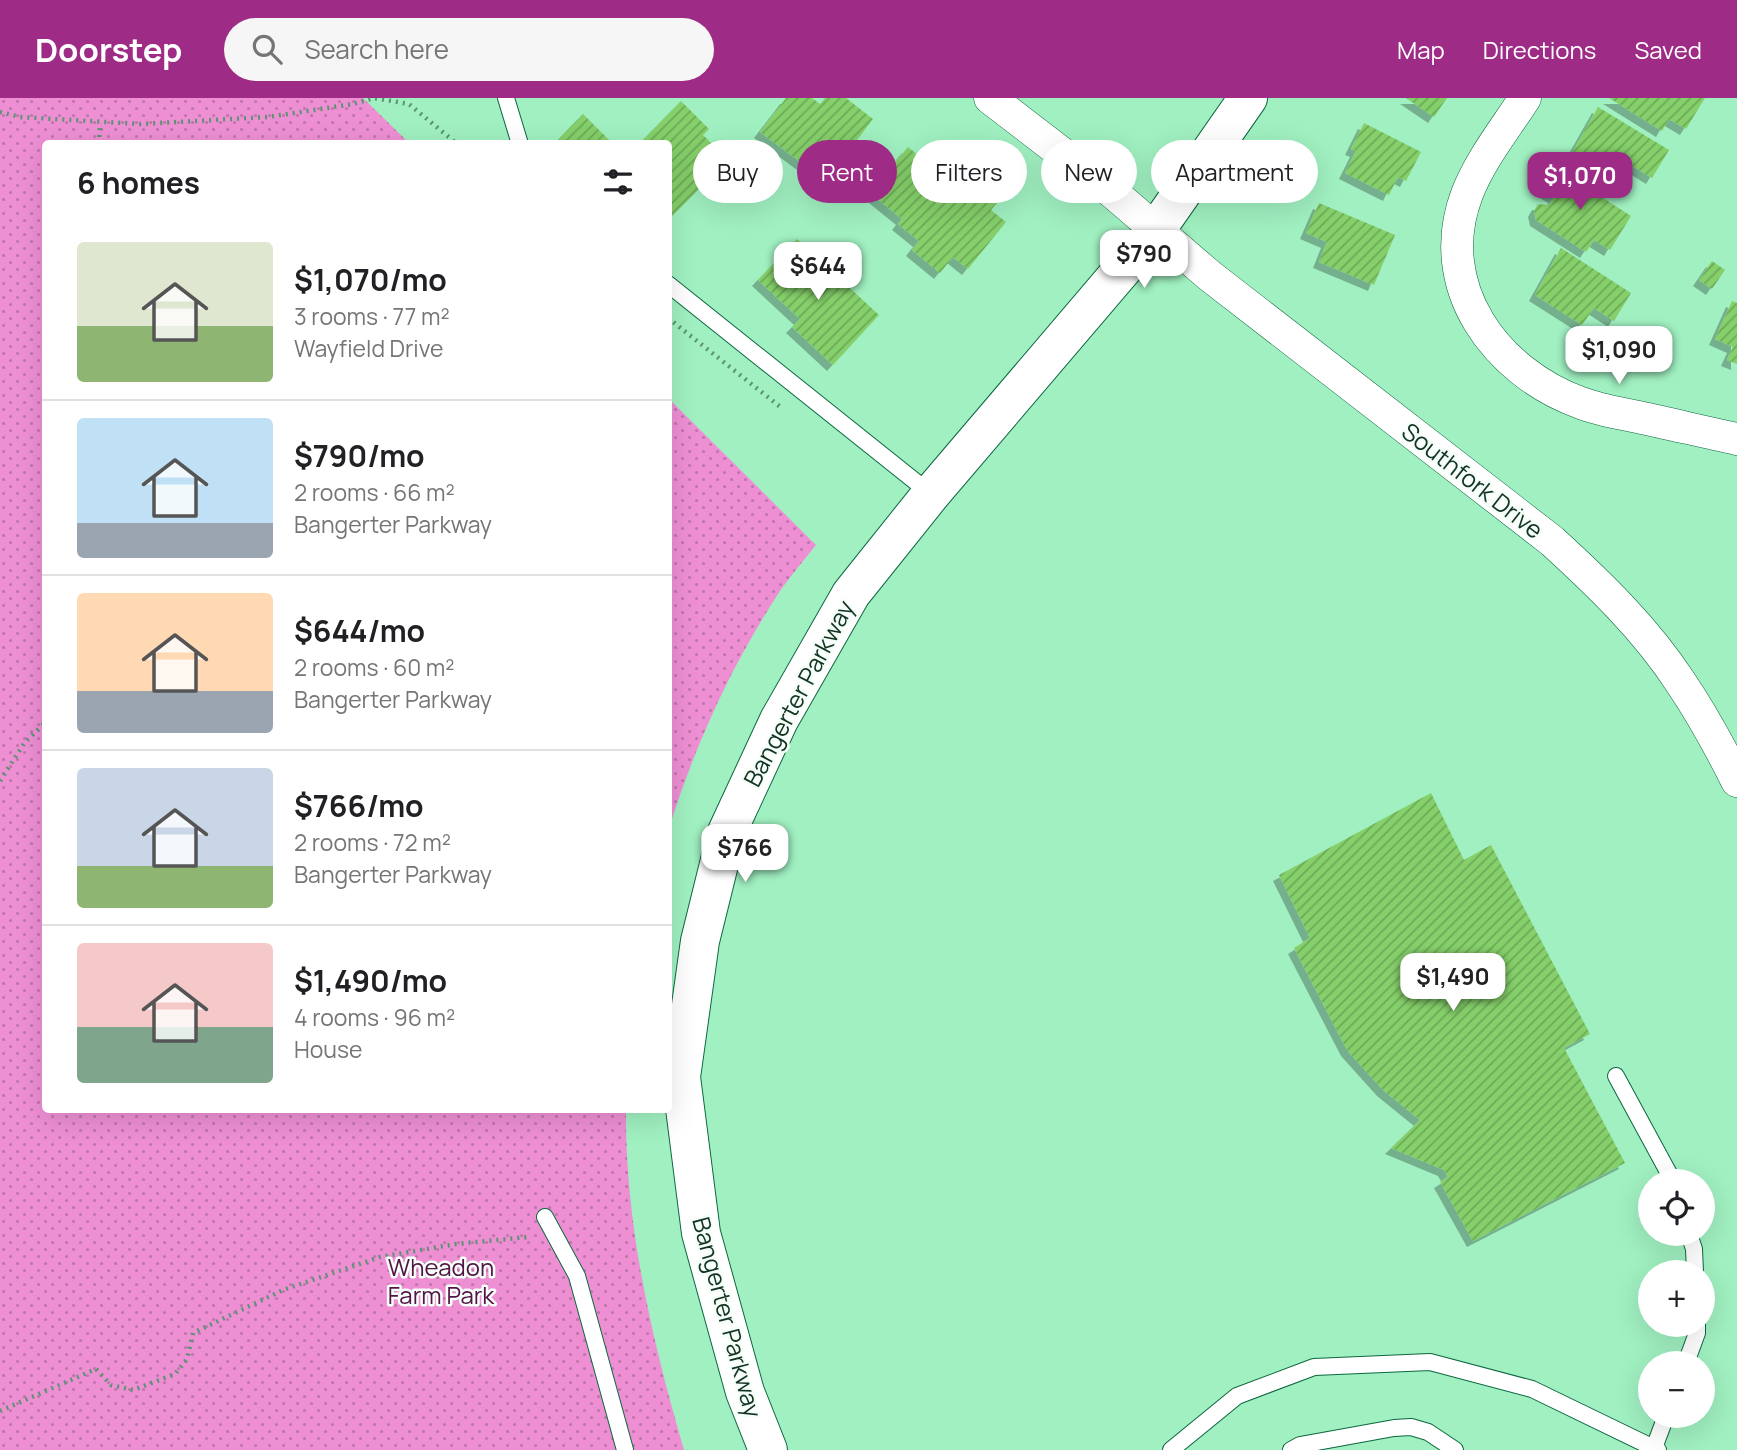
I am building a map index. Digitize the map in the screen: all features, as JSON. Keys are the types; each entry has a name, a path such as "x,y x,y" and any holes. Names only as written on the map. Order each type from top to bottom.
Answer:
{"main road":[{"name":"Bangerter Parkway","path":"768,1450 745,1392 701,1233 681,1077 700,941 727,832 779,720 851,594 931,494 1156,230 1248,98"}],"street":[{"name":"Southfork Drive","path":"990,98 1104,185 1210,276 1552,541 1600,586 1644,634 1680,681 1713,734 1737,781"},
{"path":"1525,98 1478,171 1460,214 1457,261 1468,304 1479,324 1493,342 1518,365 1563,396 1603,409 1737,439"}],"lane":[{"path":"506,98 519,140"},
{"path":"672,287 931,494"},
{"path":"1616,1076 1666,1169"},
{"path":"545,1217 577,1276 625,1450"},
{"path":"1171,1450 1237,1396 1314,1367 1430,1362 1532,1390 1656,1449 1662,1428"},
{"path":"1291,1450 1300,1445 1411,1427 1428,1432 1455,1450"}],"path":[{"path":"0,112 20,117 141,124 268,117 353,104 374,98 409,104 452,140"},
{"path":"99,140 100,123"},
{"path":"0,780 24,742 42,726"},
{"path":"0,1411 96,1369 111,1385 133,1391 175,1374 187,1359 193,1334 284,1290 380,1256 456,1244 528,1237 534,1245"}],"green space":[{"name":"Wheadon Farm Park","path":"0,98 363,98 406,140 42,140 42,1113 626,1113 635,1239 651,1324 684,1450 0,1450"},
{"path":"672,402 816,545 780,591 746,647 716,706 672,819"}],"building":[{"path":"786,98 812,98 820,104 825,98 846,98 873,119 857,140 797,140 797,159 783,149 783,140 771,140 760,132"},
{"path":"1406,98 1447,98 1434,117"},
{"path":"1609,98 1705,98 1686,129 1669,119 1662,131"},
{"path":"681,101 709,129 703,135 708,140 693,140 693,195 672,216 672,140 643,140"},
{"path":"1598,107 1669,150 1652,178 1631,165 1621,183 1572,153"},
{"path":"583,114 609,140 558,140"},
{"path":"1364,123 1421,152 1406,181 1398,177 1389,195 1345,173 1356,151 1351,149"},
{"path":"908,147 911,149 911,203 997,203 991,210 1006,222 968,269 953,257 940,273 912,250 919,241 898,224 902,219 882,203 897,203 897,160"},
{"path":"1562,163 1590,181 1586,187 1631,216 1610,250 1594,240 1586,252 1536,220 1534,211 1538,204 1549,205 1554,197 1544,191"},
{"path":"1319,203 1395,235 1374,285 1319,262 1327,242 1306,233"},
{"path":"797,239 879,315 833,365 792,327 800,319 758,280"},
{"path":"1561,248 1631,293 1614,321 1594,308 1582,325 1535,295"},
{"path":"1712,261 1725,270 1712,289 1699,280"},
{"path":"1732,301 1737,303 1737,364 1727,360 1733,347 1715,339"},
{"path":"1431,793 1464,860 1491,845 1590,1034 1564,1048 1625,1163 1473,1241 1440,1182 1448,1177 1444,1170 1391,1148 1420,1120 1383,1090 1347,1050 1294,948 1310,938 1279,875"}]}
